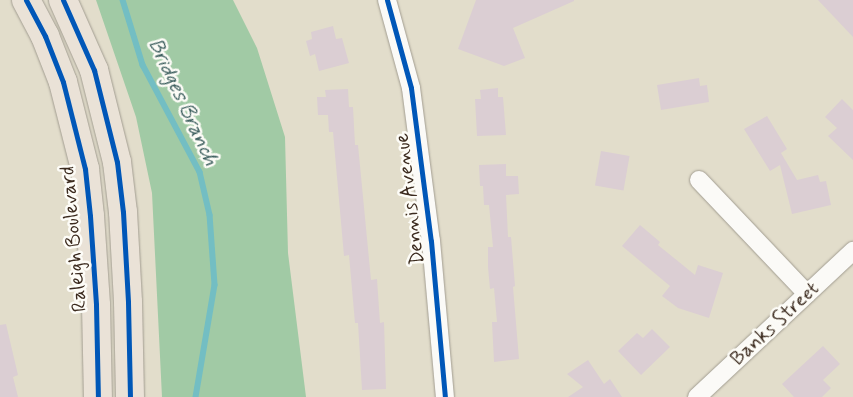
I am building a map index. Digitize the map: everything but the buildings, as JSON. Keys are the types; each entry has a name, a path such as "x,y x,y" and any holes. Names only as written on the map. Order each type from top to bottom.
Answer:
{"main road":[{"name":"Raleigh Boulevard","path":"26,0 44,36 63,82 85,169 95,295 98,397"},
{"path":"63,0 94,70 117,162 127,282 130,397"}],"street":[{"name":"Dennis Avenue","path":"387,0 411,88 431,241 445,397"},
{"path":"699,180 807,294"},
{"name":"Banks Street","path":"697,397 853,251"}],"green space":[{"path":"96,0 233,0 257,48 285,137 288,253 306,397 162,397 152,193 136,117"}],"waterway":[{"name":"Bridges Branch","path":"123,0 143,65 200,172 210,215 215,285 196,397"}],"cycle path":[{"path":"26,0 45,36 63,82 85,169 96,305 98,397"},
{"path":"63,0 94,70 117,162 123,212 128,302 130,397"},
{"path":"387,0 411,88 431,241 445,397"}]}
